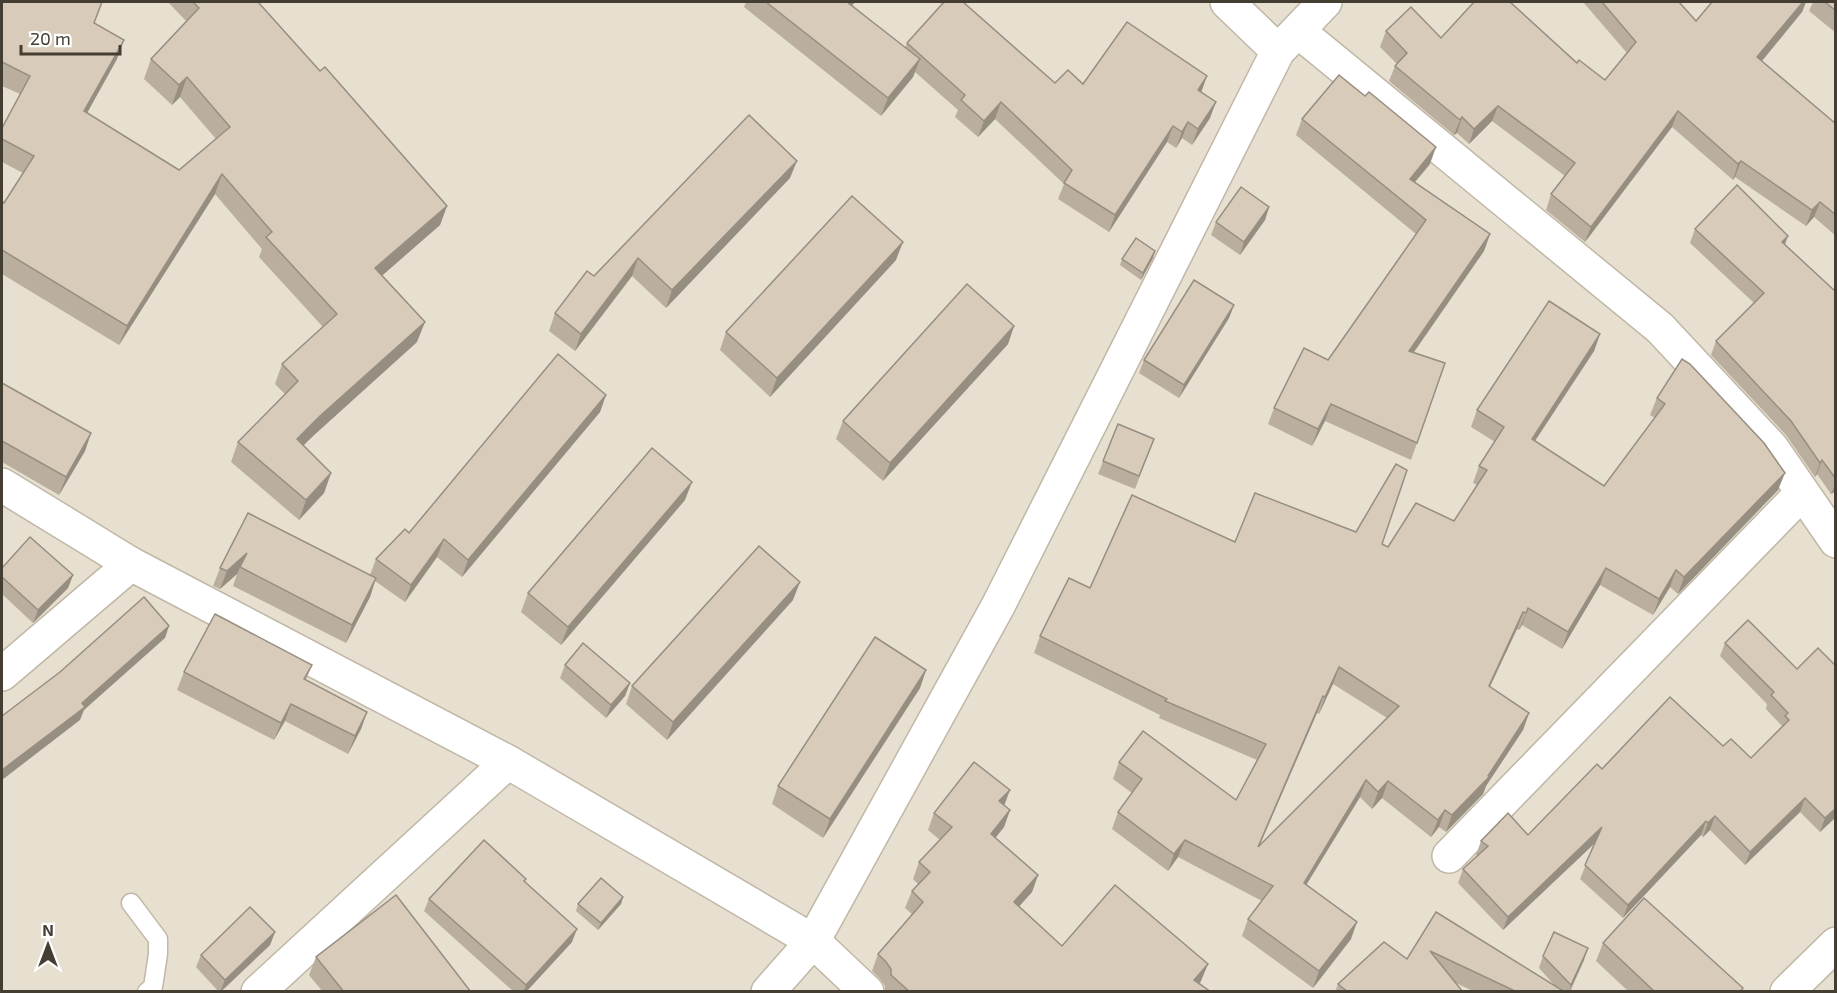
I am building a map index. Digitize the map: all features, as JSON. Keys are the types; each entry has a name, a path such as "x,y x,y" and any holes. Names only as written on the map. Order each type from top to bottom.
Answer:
{"street":[{"path":"1227,2 1288,41 1660,328 1772,448 1836,541"},
{"path":"768,992 813,941 998,606 1288,41 1325,2"},
{"path":"2,485 131,564 508,762 813,941 867,992"},
{"path":"1449,856 1802,493"},
{"path":"2,674 131,564"},
{"path":"258,992 508,762"},
{"path":"1787,992 1836,944"}],"lane":[{"path":"131,903 158,939 153,987 147,992"}],"shaded area":[{"path":"2,2 1835,2 1835,991 2,991"}],"building":[{"path":"2,2 102,2 94,23 124,40 84,111 179,170 230,127 187,77 179,85 151,59 199,8 193,2 258,2 320,71 325,67 447,206 375,268 425,322 297,439 331,473 306,500 238,442 298,381 282,364 337,314 266,237 272,232 222,174 127,326 2,250 2,201 4,203 34,156 2,139 2,128 30,76 2,62"},
{"path":"766,2 847,2 920,59 888,98"},
{"path":"944,2 963,2 1055,83 1068,70 1083,84 1127,22 1207,76 1198,90 1216,102 1198,129 1188,122 1182,132 1173,126 1115,215 1064,183 1072,170 1001,102 984,121 961,100 965,95 907,43"},
{"path":"1474,2 1510,2 1577,63 1579,60 1605,80 1636,42 1602,2 1679,2 1696,21 1712,2 1803,2 1757,57 1836,124 1836,215 1820,202 1812,210 1741,161 1738,164 1678,111 1591,227 1551,194 1575,163 1498,106 1474,129 1462,117 1460,120 1395,66 1407,53 1386,31 1411,7 1441,38"},
{"path":"1825,2 1836,2 1836,11"},
{"path":"1339,75 1365,96 1369,92 1436,147 1410,179 1490,234 1409,351 1445,363 1417,443 1331,404 1318,429 1274,408 1304,348 1328,360 1426,220 1302,119"},
{"path":"749,115 797,161 672,290 638,258 581,334 555,313 587,271 594,276"},
{"path":"1737,185 1788,236 1782,242 1836,292 1836,479 1822,460 1820,463 1791,421 1716,341 1764,293 1695,229"},
{"path":"1241,187 1269,207 1244,242 1216,222"},
{"path":"852,196 903,242 777,378 726,332"},
{"path":"1136,238 1155,251 1143,273 1122,259"},
{"path":"1194,280 1234,305 1184,385 1144,360"},
{"path":"967,284 1014,326 890,463 843,421"},
{"path":"1549,301 1600,334 1532,439 1604,486 1665,404 1657,398 1682,359 1690,364 1764,443 1785,473 1684,577 1676,570 1659,599 1606,568 1568,632 1528,608 1526,613 1523,612 1489,686 1529,713 1489,777 1452,815 1445,810 1438,820 1388,781 1378,792 1366,780 1304,883 1357,922 1319,971 1248,919 1273,886 1185,840 1174,854 1118,812 1142,779 1119,762 1143,731 1236,800 1266,744 1165,701 1167,699 1040,636 1069,578 1090,588 1132,495 1235,542 1255,493 1356,532 1396,464 1407,470 1382,544 1388,547 1416,503 1454,521 1487,470 1479,466 1504,427 1477,410","holes":["1339,667 1399,706 1258,847 1323,696 1325,697"]},
{"path":"558,354 606,395 468,560 444,539 411,585 376,559 405,529 409,533"},
{"path":"2,383 91,433 66,477 2,441"},
{"path":"1118,424 1154,439 1139,476 1103,461"},
{"path":"652,448 692,482 568,627 528,593"},
{"path":"248,513 376,578 352,625 240,567 247,553 227,571 220,568"},
{"path":"30,537 73,575 38,610 2,577 2,568"},
{"path":"759,546 800,582 673,722 632,686"},
{"path":"144,597 169,626 82,703 85,707 2,770 2,716 60,672"},
{"path":"215,614 312,665 304,679 367,712 355,736 291,704 281,723 184,672"},
{"path":"1748,620 1797,669 1818,648 1836,666 1836,808 1825,818 1805,798 1750,852 1715,816 1708,823 1706,821 1628,905 1585,865 1602,827 1508,917 1463,869 1488,846 1481,841 1508,813 1528,835 1597,764 1602,769 1670,697 1723,746 1731,739 1751,758 1789,720 1785,716 1788,713 1771,695 1774,692 1725,643"},
{"path":"875,637 926,670 830,819 778,786"},
{"path":"583,643 630,683 611,705 565,665"},
{"path":"974,762 1010,790 999,801 1010,810 991,834 1038,875 1014,902 1062,946 1115,885 1208,964 1194,980 1211,992 910,992 891,975 891,969 878,954 923,902 912,891 930,872 919,862 952,827 934,813"},
{"path":"484,840 526,879 524,881 577,929 526,985 429,899"},
{"path":"601,878 623,897 601,923 578,904"},
{"path":"396,895 471,992 344,992 316,957"},
{"path":"1644,898 1743,988 1740,992 1655,992 1603,943"},
{"path":"250,907 275,932 225,980 201,955"},
{"path":"1436,912 1565,992 1517,992 1430,951 1463,992 1348,992 1338,984 1384,942 1407,959"},
{"path":"1554,932 1588,948 1571,985 1543,956"}]}
